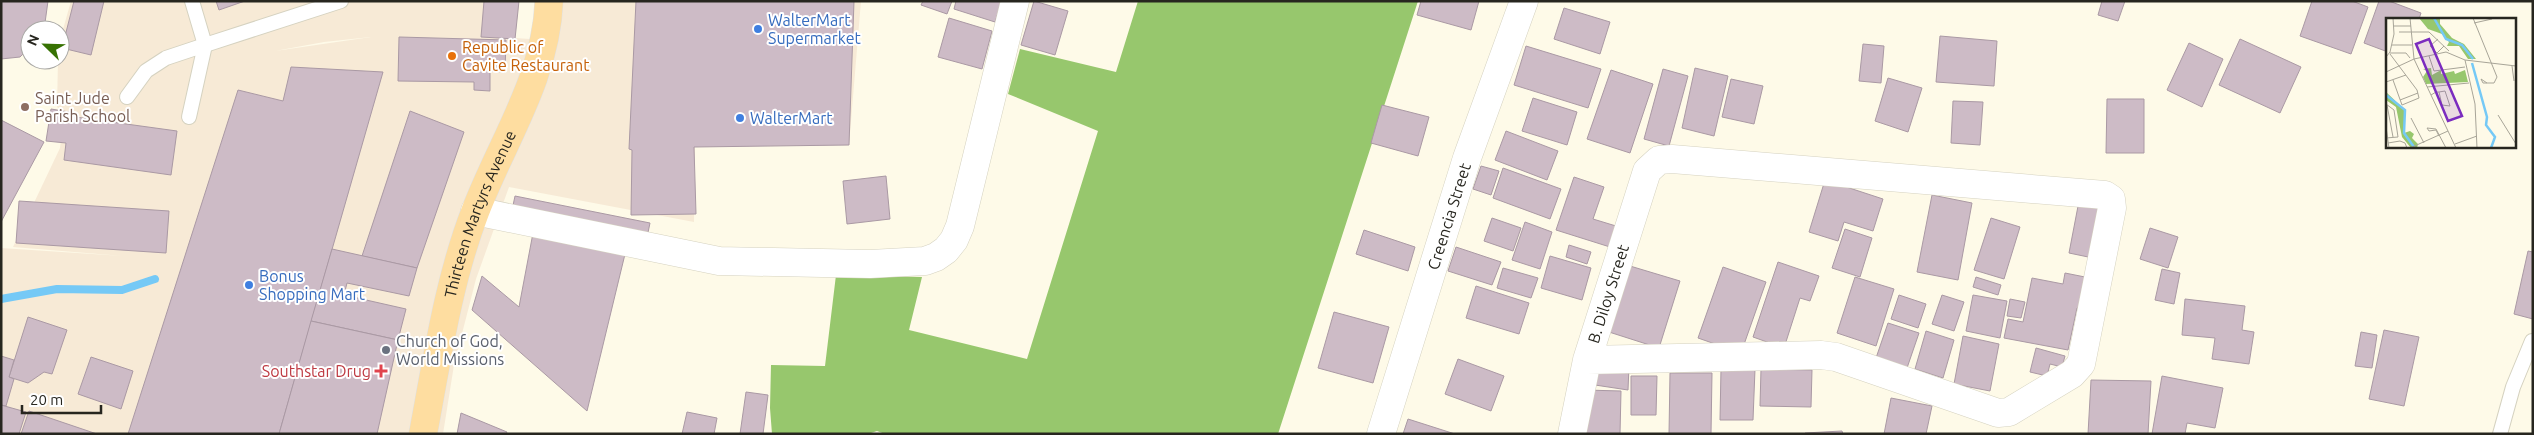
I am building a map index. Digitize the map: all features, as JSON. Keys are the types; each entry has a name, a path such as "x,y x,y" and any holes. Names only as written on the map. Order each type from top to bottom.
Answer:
{"main road":[{"name":"Thirteen Martyrs Avenue","path":"423,434 449,304 466,237 534,78 545,40 549,1"}],"street":[{"path":"476,210 719,261 870,264 911,263 936,257 954,240 960,226 1016,1"},
{"name":"Creencia Street","path":"1381,434 1467,158 1524,1"},
{"name":"B. Diloy Street","path":"1572,434 1587,360 1647,171 1659,160 1672,159 2105,194 2111,199 2112,208 2081,364 2064,379 2014,410 2004,414 1836,357 1821,355 1587,360"}],"lane":[{"path":"189,117 204,45 192,1"},
{"path":"127,97 146,71 166,58 341,1"},
{"path":"2500,434 2513,387 2532,341"}],"shaded area":[{"path":"71,1 519,1 515,38 545,40 549,1 861,1 849,145 695,147 694,222 509,187 476,279 454,365 443,434 1,434 1,248 123,256 13,247 60,148 64,113 57,107 58,70 70,70 70,20 66,20","holes":["371,37 275,51 324,42"]}],"green space":[{"path":"1138,1 1418,1 1278,434 885,434 877,431 868,434 772,434 770,408 771,365 825,366 836,275 922,277 909,330 1027,359 1098,131 1008,94 1020,49 1116,72"}],"building":[{"path":"1,1 48,1 45,20 20,20 20,57 1,59"},
{"path":"74,1 104,1 91,55 70,50 69,20"},
{"path":"216,1 245,1 219,10"},
{"path":"484,1 519,1 515,39 481,37"},
{"name":"WalterMart","path":"636,1 854,1 849,145 694,147 696,214 631,215 632,150 629,149"},
{"path":"923,1 952,1 947,14 921,5"},
{"path":"956,1 1002,1 995,22 954,9"},
{"path":"1034,1 1068,11 1055,55 1021,45"},
{"path":"1421,1 1479,1 1471,30 1417,15"},
{"path":"2102,1 2125,1 2118,21 2098,15"},
{"path":"2312,1 2352,1 2368,7 2351,54 2300,36"},
{"path":"2379,1 2389,1 2421,13 2419,18 2386,18 2386,51 2364,43"},
{"path":"1564,8 1610,22 1600,54 1554,39"},
{"path":"949,18 992,31 982,69 938,57"},
{"path":"1940,36 1997,41 1994,86 1936,82"},
{"name":"Republic of Cavite Restaurant","path":"399,37 506,40 505,72 490,71 490,91 474,90 474,82 398,81"},
{"path":"2240,39 2301,67 2280,113 2219,85"},
{"path":"2189,43 2223,59 2202,107 2167,90"},
{"path":"1863,44 1884,46 1881,83 1859,81"},
{"path":"1526,46 1601,69 1588,108 1514,85"},
{"name":"Bonus Shopping Mart","path":"291,67 383,72 279,434 128,434 238,90 283,101"},
{"path":"1695,68 1728,76 1714,136 1682,128"},
{"path":"1663,69 1688,76 1669,146 1644,139"},
{"path":"1611,70 1653,84 1630,153 1587,139"},
{"path":"1888,78 1922,88 1908,132 1875,121"},
{"path":"1731,79 1763,86 1754,124 1722,117"},
{"path":"1533,98 1577,112 1567,145 1522,131"},
{"path":"2107,99 2144,99 2144,153 2106,153"},
{"path":"1953,101 1983,102 1980,145 1951,143"},
{"path":"1382,105 1429,117 1418,156 1371,143"},
{"path":"51,109 69,112 68,116 177,131 171,175 64,160 66,143 46,141"},
{"path":"410,111 464,132 417,268 362,256"},
{"path":"1,120 44,142 1,222"},
{"path":"1506,131 1558,151 1547,180 1495,160"},
{"path":"1481,166 1499,171 1491,195 1473,189"},
{"path":"1503,168 1561,189 1550,219 1493,198"},
{"path":"886,176 890,219 847,224 843,181"},
{"path":"1574,177 1604,187 1593,219 1616,226 1610,247 1556,230"},
{"path":"1825,180 1883,199 1873,231 1844,222 1838,241 1809,232"},
{"path":"1932,195 1972,203 1958,280 1917,272"},
{"path":"515,196 650,223 646,242 511,215"},
{"path":"19,201 169,211 166,253 16,243"},
{"path":"2079,201 2104,206 2093,258 2069,253"},
{"path":"1492,218 1521,228 1513,251 1484,241"},
{"path":"1991,218 2020,227 2004,279 1974,270"},
{"path":"1525,222 1552,232 1540,269 1512,260"},
{"path":"2150,228 2178,237 2168,268 2140,259"},
{"path":"1845,229 1872,238 1860,277 1832,268"},
{"path":"1364,230 1415,247 1408,271 1356,254"},
{"path":"533,233 626,250 587,411 472,310 482,276 519,307"},
{"path":"1569,245 1591,252 1587,264 1566,257"},
{"path":"1456,247 1501,262 1492,285 1448,271"},
{"path":"332,249 417,268 409,296 347,283 344,295 406,309 398,340 311,321"},
{"path":"2528,251 2533,252 2533,319 2514,314"},
{"path":"1550,256 1591,268 1582,300 1541,288"},
{"path":"1778,262 1819,276 1810,301 1800,298 1784,348 1753,337"},
{"path":"1630,266 1680,281 1659,348 1609,332"},
{"path":"1723,267 1766,282 1741,353 1698,338"},
{"path":"1503,268 1538,278 1531,298 1497,288"},
{"path":"2162,269 2180,273 2174,304 2155,300"},
{"path":"2065,273 2090,278 2084,310 2077,308 2068,350 2004,338 2008,319 2023,322 2032,278 2063,284"},
{"path":"1855,277 1894,289 1876,346 1837,333"},
{"path":"1976,277 2001,285 1998,295 1973,287"},
{"path":"1476,286 1529,303 1519,334 1466,318"},
{"path":"1899,295 1926,304 1918,328 1891,319"},
{"path":"1942,295 1964,302 1954,331 1932,324"},
{"path":"1973,295 2007,301 2000,338 1966,331"},
{"path":"2010,299 2025,302 2021,318 2007,316"},
{"path":"2185,299 2245,306 2242,330 2254,332 2249,364 2212,359 2215,338 2182,335"},
{"path":"1334,312 1389,327 1373,383 1318,368"},
{"path":"28,317 67,330 52,374 44,372 28,383 9,377"},
{"path":"311,321 398,340 377,434 279,434"},
{"path":"1888,323 1919,333 1907,368 1876,358"},
{"path":"2384,330 2419,337 2404,406 2369,399"},
{"path":"1926,331 1954,340 1943,378 1915,369"},
{"path":"2361,332 2377,335 2372,368 2355,366"},
{"path":"1963,336 1999,344 1990,391 1954,384"},
{"path":"2036,348 2065,356 2062,367 2050,364 2047,376 2030,372"},
{"path":"1,356 14,360 9,377 14,379 6,406 1,405"},
{"path":"91,357 133,371 121,409 78,394"},
{"path":"1458,359 1504,376 1491,411 1445,394"},
{"path":"1599,365 1629,366 1628,390 1595,385"},
{"path":"1721,369 1755,369 1753,420 1720,420"},
{"path":"1761,369 1812,370 1811,407 1760,406"},
{"path":"1670,373 1712,373 1711,434 1669,434"},
{"path":"1631,376 1657,376 1656,415 1631,415"},
{"path":"2162,376 2223,388 2215,428 2187,423 2185,434 2152,434"},
{"path":"2091,380 2151,381 2148,434 2088,434"},
{"path":"1585,390 1621,391 1620,434 1584,434"},
{"path":"746,392 768,395 763,434 740,434"},
{"path":"1891,398 1932,406 1926,434 1884,434"},
{"path":"1,405 26,412 19,434 1,434"},
{"path":"29,411 97,434 21,434"},
{"path":"687,412 717,418 714,434 682,434"},
{"path":"461,413 507,432 506,434 457,434"},
{"path":"1408,419 1455,434 1403,434"},
{"path":"1842,431 1843,434 1805,434 1805,433"}],"waterway":[{"path":"1,299 57,289 122,290 155,279"}],"place":[{"name":"WalterMart Supermarket","path":"758,29"},
{"name":"Republic of Cavite Restaurant","path":"452,56"},
{"name":"Saint Jude Parish School","path":"25,107"},
{"name":"WalterMart","path":"740,118"},
{"name":"Bonus Shopping Mart","path":"249,285"},
{"name":"Church of God, World Missions","path":"386,350"},
{"name":"Southstar Drug","path":"381,371"}]}
